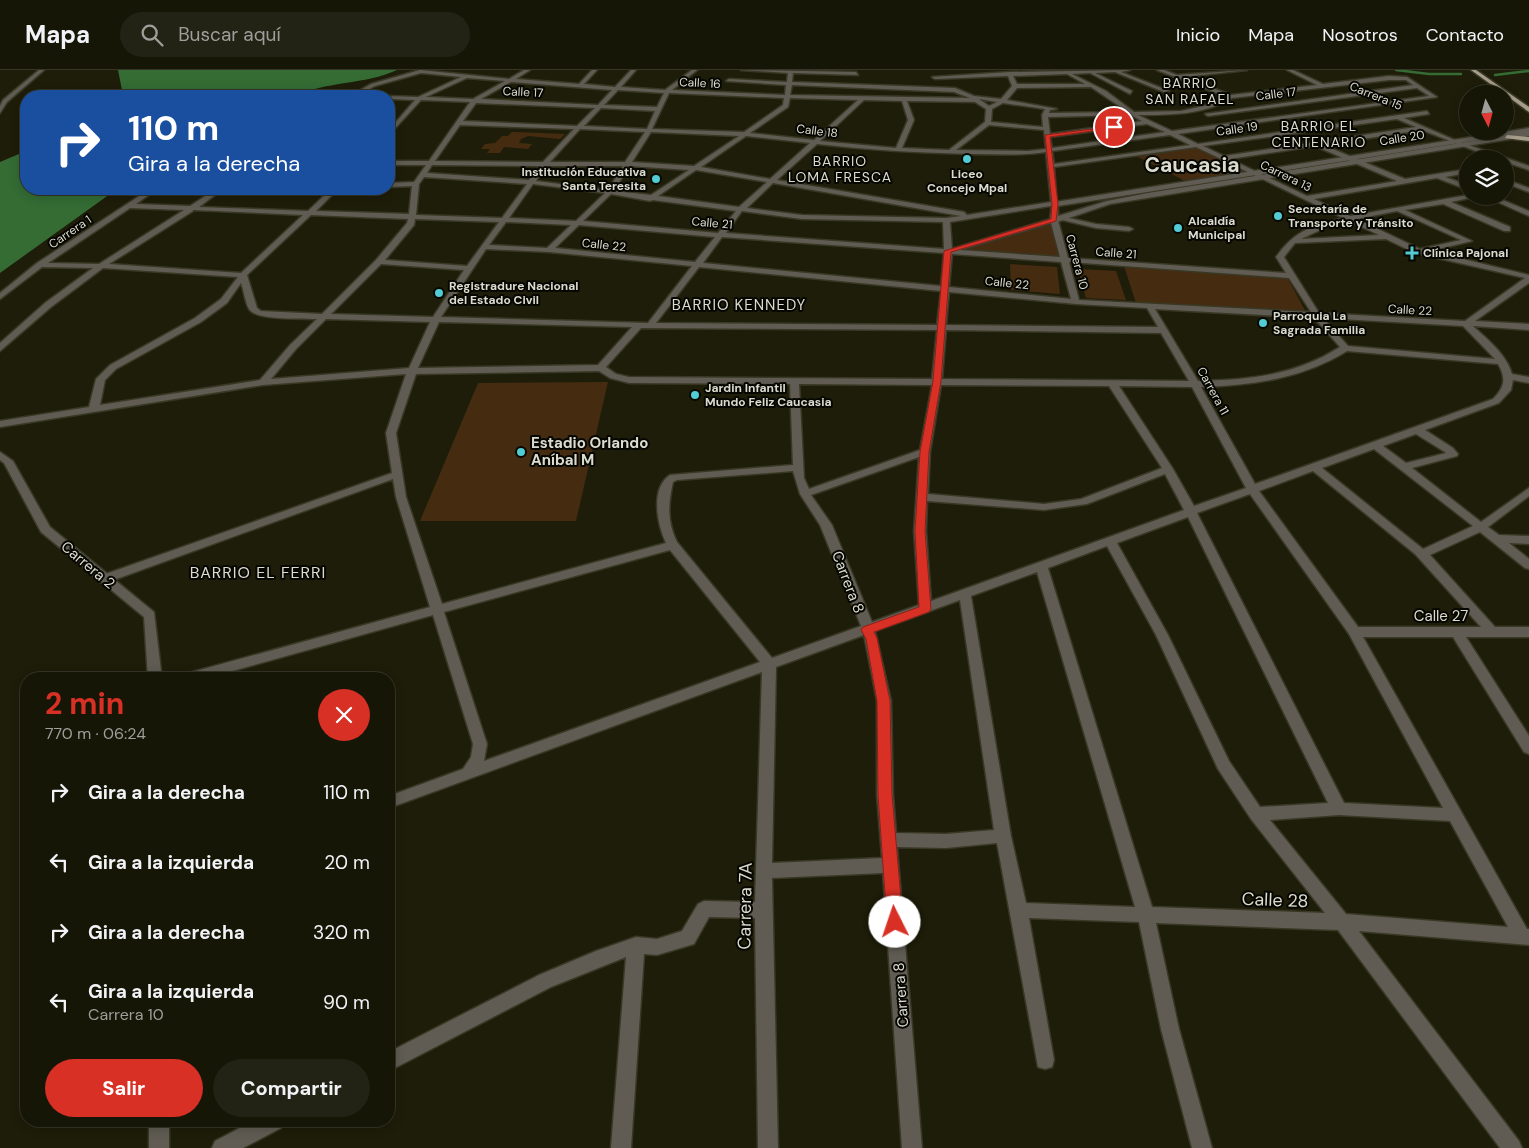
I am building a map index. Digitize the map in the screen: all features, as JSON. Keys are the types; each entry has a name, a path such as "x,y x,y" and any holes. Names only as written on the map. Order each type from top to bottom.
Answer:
{"main road":[{"path":"1465,70 1485,85"},
{"path":"1473,70 1529,110"},
{"path":"1514,106 1529,117"},
{"path":"1514,138 1529,139"}],"street":[{"path":"0,111 5,101 42,70"},
{"path":"395,125 420,98 478,70"},
{"path":"263,382 293,347 379,262 411,223 416,184 474,101 528,70"},
{"path":"580,86 594,70"},
{"path":"468,773 478,760 480,744 401,496 391,433 412,371 436,319 483,247 506,219 545,163 634,70"},
{"path":"550,250 609,193 649,130 657,109 667,92 695,70"},
{"path":"650,325 740,210 862,100 857,86 856,72 743,70 713,94"},
{"path":"995,70 1001,74"},
{"path":"1114,70 1166,91"},
{"path":"988,108 933,76 1128,70"},
{"path":"1158,70 1230,96"},
{"path":"1176,76 1246,70"},
{"name":"Carrera 15","path":"1289,70 1321,86 1478,150"},
{"path":"366,90 379,83 424,71"},
{"name":"Calle 16","path":"424,71 507,81 667,92 862,100 977,100"},
{"path":"650,199 786,106 791,71"},
{"path":"1063,71 1091,85 1132,113 1187,106 1230,96 1389,78 1407,79 1419,86"},
{"path":"1090,72 1130,92"},
{"path":"1010,74 1014,86"},
{"path":"729,81 955,90"},
{"path":"1014,86 1091,85 1110,82"},
{"path":"988,108 1004,101 1014,86"},
{"name":"Calle 17","path":"988,124 1047,133 1147,122 1419,86"},
{"name":"Calle 18","path":"458,123 744,134 815,143 898,150 1028,153 1434,97 1419,86"},
{"path":"970,96 1004,101 1046,112 1181,113 1219,104 1230,96"},
{"name":"Calle 17","path":"395,97 657,109"},
{"path":"395,100 407,111"},
{"path":"898,150 911,120 904,100"},
{"path":"1219,104 1403,181"},
{"path":"950,152 988,124 988,108"},
{"name":"Carrera 10","path":"1046,112 1057,219 1076,302"},
{"name":"Carrera 13","path":"1132,113 1171,134 1417,251"},
{"name":"Calle 19","path":"1051,166 1427,113"},
{"path":"1222,158 1423,128"},
{"name":"Calle 20","path":"948,251 1109,202 1529,132"},
{"name":"Calle 20","path":"1514,135 1529,132"},
{"name":"Calle 20","path":"1458,143 1482,140"},
{"name":"Calle 20","path":"421,176 532,182 650,199 802,217 946,220 1253,173 1352,160"},
{"path":"395,163 628,164 694,168 979,216"},
{"path":"1514,163 1529,168"},
{"path":"1305,198 1459,172"},
{"path":"1437,176 1459,185"},
{"path":"395,185 416,184"},
{"path":"1514,184 1529,190"},
{"name":"Carrera 1","path":"0,297 40,266 146,195"},
{"path":"0,348 14,334 100,266 212,195"},
{"path":"94,408 101,379 113,367 198,320 224,301 243,275 329,195"},
{"path":"1345,348 1317,316 1280,257 1292,241 1317,228 1348,219 1459,199"},
{"path":"1445,202 1507,229"},
{"path":"1508,205 1529,214"},
{"name":"Calle 21","path":"130,206 313,211 578,223 1066,261 1292,276"},
{"path":"1398,209 1468,242 1417,251"},
{"path":"1057,219 1129,229"},
{"path":"925,609 920,531 924,497 925,452 937,381 942,327 948,251 946,220"},
{"path":"1292,241 1387,237"},
{"path":"1344,239 1417,251 1529,278"},
{"name":"Calle 22","path":"483,247 550,250 696,266 945,288 1076,302 1529,327"},
{"path":"379,262 469,268"},
{"path":"40,266 100,266 243,275"},
{"path":"243,275 253,309 258,312 325,316 639,325 1164,330"},
{"path":"395,800 1496,401 1508,388 1509,376 1502,362 1466,324 1529,278"},
{"path":"224,301 248,296"},
{"name":"Carrera 11","path":"1150,307 1195,384 1252,490 1354,632 1453,815 1525,937"},
{"path":"601,368 639,325"},
{"path":"0,335 14,334"},
{"path":"0,424 263,382 412,371 601,368 613,376 628,380 1195,384 1262,380 1303,371 1328,360 1345,348 1502,362"},
{"path":"1509,376 1529,380"},
{"name":"Carrera 8","path":"794,380 798,468 805,494 826,525 867,630 872,638 884,701 888,840 912,1148"},
{"path":"1112,383 1168,469 1191,512 1339,809"},
{"path":"1405,467 1453,454 1417,430"},
{"path":"1376,445 1529,566"},
{"path":"805,494 925,452"},
{"name":"Carrera 2","path":"0,455 8,461 45,529 150,615 154,672"},
{"path":"769,664 673,545 662,524 660,514 668,481 674,477 798,468"},
{"path":"1314,468 1368,507 1421,554 1457,591 1492,632"},
{"path":"924,497 1044,507 1083,502 1168,469"},
{"path":"104,579 398,474"},
{"path":"1421,554 1481,527 1529,492"},
{"path":"1496,539 1529,540"},
{"path":"1110,541 1162,636 1223,765 1256,814 1342,922 1512,1148"},
{"path":"210,672 437,608 673,545"},
{"path":"1041,566 1146,915 1170,1029 1202,1148"},
{"path":"965,594 1003,836 1019,910 1045,1060"},
{"name":"Calle 27","path":"1354,632 1529,632"},
{"path":"1457,632 1529,748"},
{"name":"Carrera 7A","path":"768,1148 763,910 769,664"},
{"path":"1256,814 1339,809 1453,815"},
{"path":"888,840 946,841 1003,836"},
{"path":"765,871 891,865"},
{"path":"395,1059 545,981 636,944 657,947 688,938 704,909 763,910"},
{"name":"Calle 28","path":"1019,910 1342,922 1525,937"},
{"path":"621,1148 636,944"},
{"path":"159,1127 159,1148"},
{"path":"222,1148 262,1127"}],"shaded area":[{"path":"118,70 397,70 385,75 312,90 122,90"},
{"path":"512,132 565,134 560,139 528,136 521,139 519,143 532,144 528,149 504,147 500,153 487,153 490,149 481,149 485,144 495,143 502,136 508,136"},
{"path":"1195,147 1246,172 1185,181 1136,156"},
{"path":"20,154 20,195 109,195 0,273 0,162"},
{"path":"1051,222 1063,259 956,251"},
{"path":"1010,264 1057,267 1060,294 1011,290"},
{"path":"1124,266 1287,277 1307,314 1136,303"},
{"path":"1078,269 1116,271 1126,300 1086,298"},
{"name":"Estadio Orlando Aníbal M","path":"608,382 576,521 420,521 478,383"}],"waterway":[{"path":"1396,70 1429,74 1461,74"},
{"path":"1495,75 1529,71"}],"place":[{"name":"Liceo Concejo Mpal","path":"967,159"},
{"name":"Institución Educativa Santa Teresita","path":"656,179"},
{"name":"Secretaría de Transporte y Tránsito","path":"1278,216"},
{"name":"Alcaldía Municipal","path":"1178,228"},
{"name":"Clínica Pajonal","path":"1412,253"},
{"name":"Registradure Nacional del Estado Civil","path":"439,293"},
{"name":"Parroquia La Sagrada Familia","path":"1263,323"},
{"name":"Jardin Infantil Mundo Feliz Caucasia","path":"695,395"},
{"name":"Estadio Orlando Aníbal M","path":"521,452"}],"district":[{"name":"BARRIO SAN RAFAEL","path":"1190,92"},
{"name":"BARRIO EL CENTENARIO","path":"1319,134"},
{"name":"Caucasia","path":"1192,165"},
{"name":"BARRIO LOMA FRESCA","path":"840,169"},
{"name":"BARRIO KENNEDY","path":"739,305"},
{"name":"BARRIO EL FERRI","path":"258,572"}],"route":[{"path":"895,922 885,795 884,701 872,638 867,630 925,609 920,531 924,497 925,452 937,381 948,251 1054,220 1055,204 1047,136 1114,127"}]}
